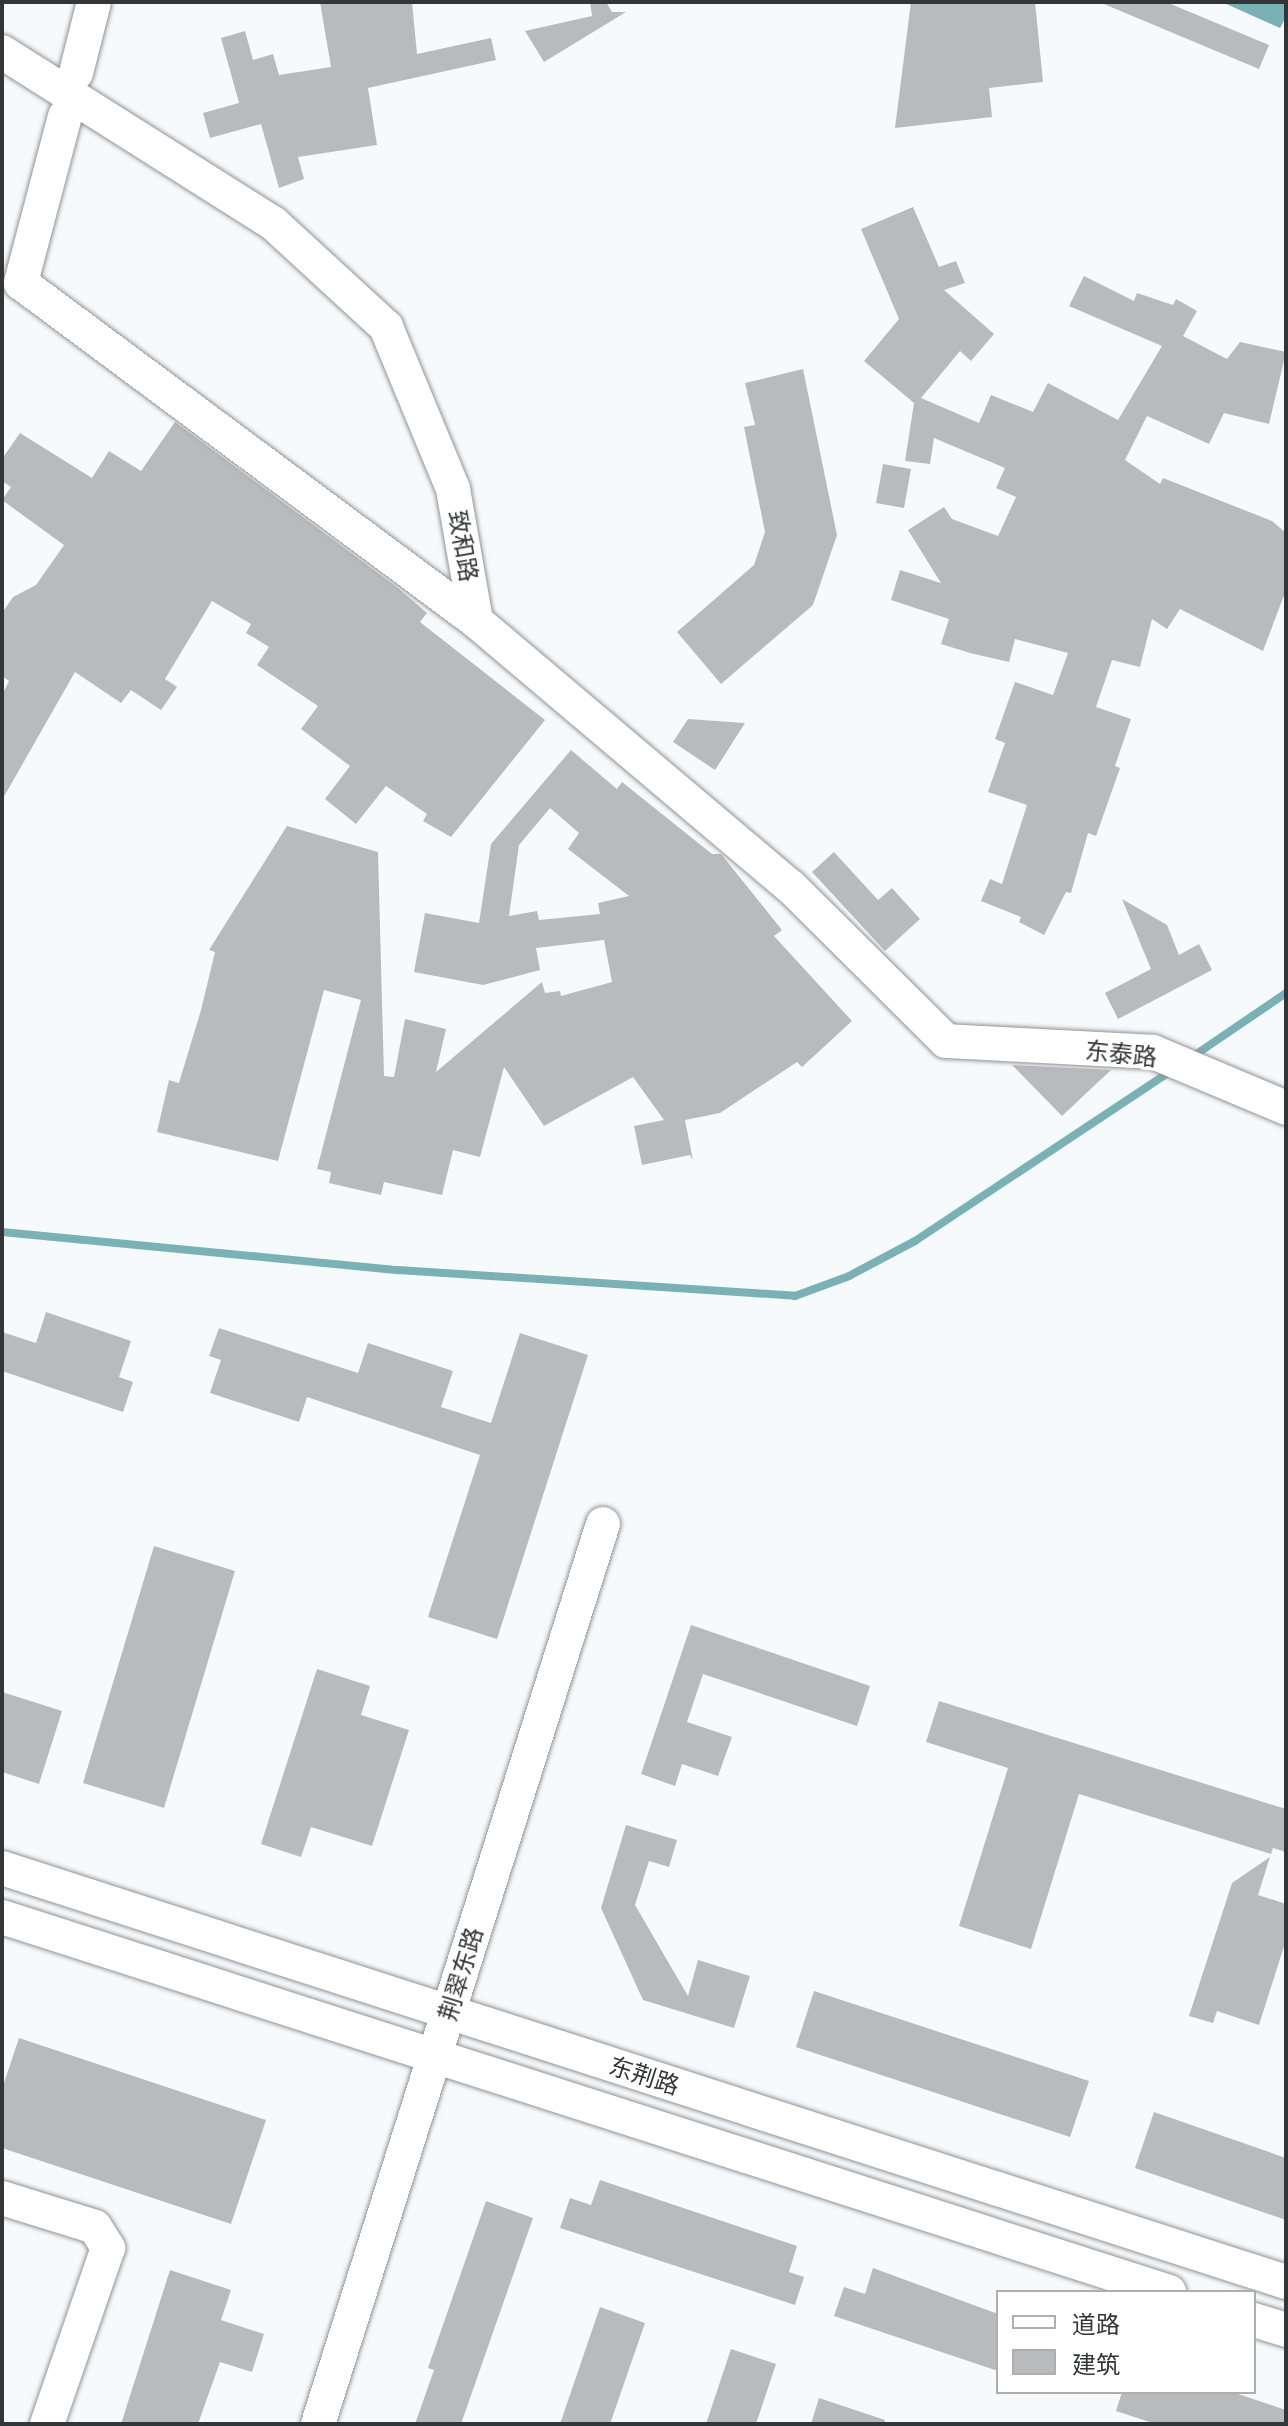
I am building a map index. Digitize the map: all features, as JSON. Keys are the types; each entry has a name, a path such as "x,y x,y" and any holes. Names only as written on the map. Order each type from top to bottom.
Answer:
{"street":[{"path":"76,73 94,2"},
{"name":"致和路","path":"2,52 273,223 386,327 453,489 476,621"},
{"path":"65,116 21,283 476,621"},
{"name":"东泰路","path":"476,621 791,887 946,1041 1153,1052 1286,1108"},
{"name":"荆翠东路","path":"318,2424 438,2054 448,2013 603,1524"},
{"name":"东荆路","path":"2,1868 1286,2282"},
{"name":"东荆路","path":"2,1917 438,2054 1163,2290"},
{"path":"2,2198 95,2227 108,2248 47,2424"},
{"path":"1256,2321 1286,2330"}],"water":[{"path":"1222,2 1286,2 1286,17 1280,28"}],"building":[{"path":"320,2 412,2 417,54 491,38 496,60 368,88 377,145 298,157 304,179 279,188 261,124 210,138 203,113 239,103 221,38 245,31 253,60 273,54 279,75 331,67"},
{"path":"590,2 606,2 612,12 626,12 544,62 525,31 592,16"},
{"path":"911,2 1035,2 1043,82 989,88 992,117 895,128"},
{"path":"1099,2 1166,2 1269,45 1259,69"},
{"path":"913,207 939,267 956,261 965,283 944,290 994,334 971,361 960,351 921,398 979,423 991,395 1033,412 1048,383 1118,420 1162,346 1069,306 1084,276 1134,301 1137,293 1173,305 1176,299 1197,311 1183,336 1227,359 1240,342 1286,352 1269,424 1224,413 1209,444 1147,416 1125,460 1160,484 1163,478 1272,521 1286,533 1286,590 1263,651 1180,609 1167,629 1152,619 1140,667 1112,660 1096,707 1131,719 1115,766 1120,768 1096,836 1088,833 1071,893 1066,892 1044,935 1019,922 1021,917 981,901 990,879 1002,884 1027,805 988,792 1005,743 995,739 1015,682 1053,695 1068,653 1015,639 1009,662 970,653 941,644 949,619 891,600 900,570 941,583 908,530 944,507 952,519 998,536 1016,497 996,488 1005,468 934,438 930,464 905,461 914,403 864,361 899,319 861,229"},
{"path":"803,369 837,535 813,605 721,684 677,632 754,565 765,532 744,427 755,425 745,383"},
{"path":"175,422 398,588 427,613 420,622 545,720 451,837 423,821 427,814 386,786 356,824 325,799 350,766 301,729 318,706 257,665 269,647 246,633 251,624 212,601 165,679 177,687 161,710 131,690 121,703 75,672 2,800 2,695 9,681 2,676 2,613 13,597 36,585 64,545 2,500 11,487 2,481 2,459 20,433 92,478 109,451 141,471"},
{"path":"883,464 911,469 904,508 876,503"},
{"path":"688,719 745,723 715,770 673,742"},
{"path":"571,750 617,789 622,782 712,854 721,854 782,930 774,936 852,1021 802,1067 797,1062 720,1113 685,1120 693,1160 690,1155 642,1165 634,1126 664,1120 633,1077 544,1126 504,1067 480,1157 453,1150 442,1195 384,1182 381,1195 329,1183 331,1172 317,1169 361,1000 324,990 278,1161 157,1132 169,1080 179,1083 201,1010 215,952 209,950 287,826 378,852 384,1076 394,1077 405,1019 446,1029 436,1072 542,982 545,993 560,991 561,996 612,982 604,940 536,948 540,970 483,985 414,972 425,913 479,923 491,844","holes":["550,808 579,833 568,849 629,896 598,903 600,914 539,920 537,911 509,916 519,845"]},
{"path":"834,852 878,900 892,888 920,919 885,951 812,872"},
{"path":"1122,899 1167,925 1179,955 1199,944 1212,970 1118,1019 1105,993 1151,969"},
{"path":"1012,1065 1111,1070 1062,1116"},
{"path":"46,1312 131,1341 119,1377 133,1382 123,1412 2,1371 2,1332 36,1343"},
{"path":"219,1328 358,1373 368,1343 453,1371 441,1407 491,1423 520,1333 588,1355 497,1639 428,1617 480,1455 307,1397 299,1422 210,1393 221,1360 209,1356"},
{"path":"154,1546 235,1571 164,1808 83,1783"},
{"path":"691,1625 870,1686 857,1726 703,1674 687,1722 732,1737 718,1776 682,1764 675,1786 641,1774"},
{"path":"317,1669 370,1686 361,1715 409,1730 372,1846 311,1827 301,1857 261,1844"},
{"path":"2,1692 62,1711 39,1784 2,1772"},
{"path":"939,1701 1286,1809 1286,1852 1273,1848 1271,1854 1079,1794 1031,1949 959,1926 1008,1768 926,1742"},
{"path":"626,1825 677,1840 669,1867 649,1861 635,1905 688,1996 698,1960 750,1976 734,2028 643,2000 601,1908"},
{"path":"1270,1857 1258,1895 1286,1904 1286,1940 1259,2025 1217,2011 1213,2023 1189,2016 1232,1883"},
{"path":"814,1991 1089,2081 1070,2137 796,2047"},
{"path":"19,2038 266,2120 231,2224 2,2148 2,2089"},
{"path":"1154,2112 1286,2158 1286,2220 1135,2168"},
{"path":"600,2180 797,2246 789,2272 804,2277 795,2305 560,2228 570,2198 591,2205"},
{"path":"486,2201 533,2218 461,2424 415,2424 434,2370 428,2368"},
{"path":"873,2268 996,2313 996,2370 834,2316 844,2287 865,2294"},
{"path":"170,2270 231,2290 221,2320 264,2334 252,2372 220,2362 198,2424 121,2424"},
{"path":"600,2307 645,2323 610,2424 560,2424"},
{"path":"731,2349 776,2364 756,2424 706,2424"},
{"path":"1121,2394 1238,2394 1286,2410 1286,2424 1156,2424 1116,2411"},
{"path":"819,2398 885,2420 884,2424 811,2424"}],"waterway":[{"path":"1192,1057 1286,993"},
{"path":"2,1232 398,1270 795,1296 849,1276 915,1241 1171,1071"}]}
